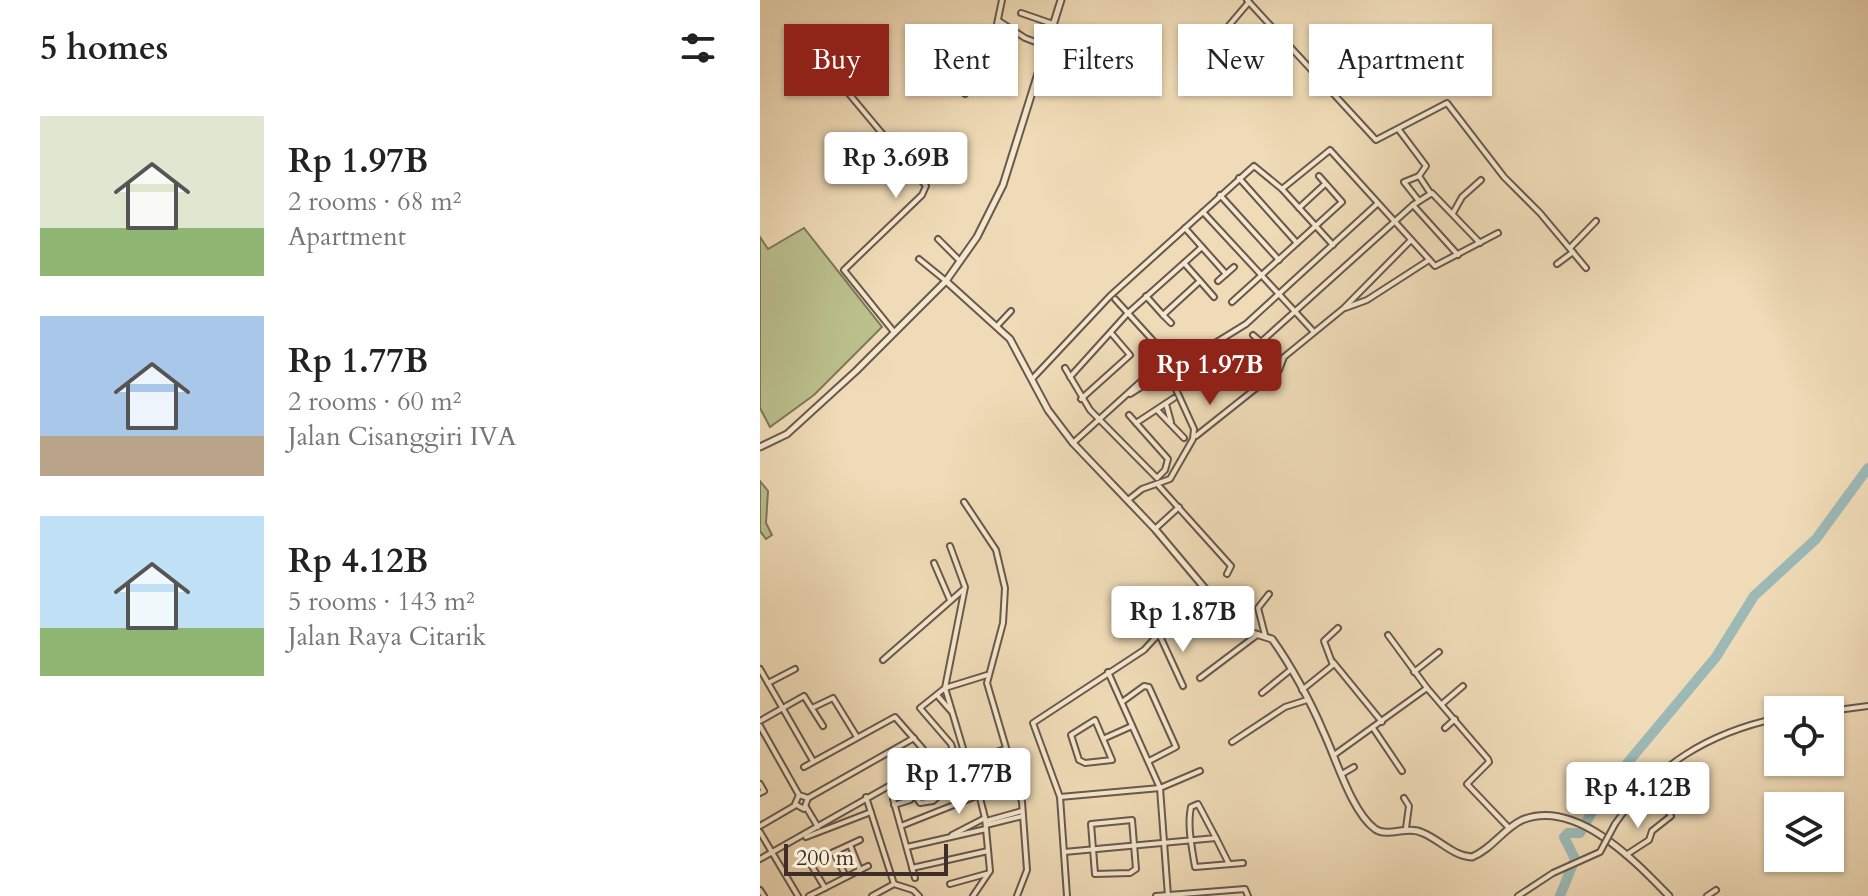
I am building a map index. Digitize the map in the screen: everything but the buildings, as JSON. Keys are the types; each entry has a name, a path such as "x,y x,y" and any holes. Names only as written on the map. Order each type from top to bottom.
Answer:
{"street":[{"path":"998,24 1002,0"},
{"path":"1021,13 1053,24 1061,0"},
{"path":"1229,24 1248,1 1332,94 1357,115 1374,138 1379,140 1447,103 1497,169 1586,268"},
{"path":"999,20 1034,41"},
{"path":"760,447 801,423 946,281 999,196 1034,84"},
{"path":"851,96 926,186 922,195 844,270 895,332"},
{"path":"1399,130 1426,166 1419,176 1404,182 1419,201"},
{"path":"1282,189 1329,150 1436,266 1498,233"},
{"path":"1033,378 1110,296 1239,178 1257,166 1333,245"},
{"path":"1232,302 1342,202 1319,176"},
{"path":"1419,176 1431,194"},
{"path":"1239,178 1297,243"},
{"path":"1453,213 1462,197 1481,180"},
{"path":"1299,208 1325,184"},
{"path":"1253,335 1261,342 1413,205 1431,194 1436,194 1480,243"},
{"path":"1220,195 1279,260"},
{"path":"1193,439 1194,429 1167,374 1246,324 1377,204"},
{"path":"1413,205 1458,255"},
{"path":"1203,212 1277,296 1313,331"},
{"path":"1557,264 1596,221"},
{"path":"1185,228 1226,274"},
{"path":"938,239 960,261"},
{"path":"1128,500 1142,489 1159,486 1170,479 1193,439 1279,370 1284,357 1344,308 1411,240"},
{"path":"1070,377 1127,314 1202,247"},
{"path":"919,259 997,326 1022,356 1048,410 1073,443 1155,529 1223,610 1243,630 1262,634 1277,646 1373,828 1383,832 1406,828 1469,857 1481,853 1509,828 1541,816 1578,824 1626,855 1669,896"},
{"path":"1344,308 1367,300 1429,260"},
{"path":"1184,263 1214,297"},
{"path":"1218,281 1234,267"},
{"path":"1163,315 1200,281"},
{"path":"1146,296 1171,323"},
{"path":"1115,299 1157,345 1158,366 1162,374 1117,402"},
{"path":"997,326 1011,311"},
{"path":"1081,399 1130,355 1111,334"},
{"path":"1194,356 1210,393 1249,368"},
{"path":"1073,443 1158,366"},
{"path":"1065,368 1081,399 1157,478 1165,470 1168,459 1129,415"},
{"path":"1136,423 1174,398"},
{"path":"1166,403 1172,425"},
{"path":"1157,410 1184,438"},
{"path":"1159,486 1230,565 1227,574"},
{"path":"964,502 996,550 1005,588 1003,623 987,675 988,696 1023,814 1027,870 1017,896"},
{"path":"1155,529 1179,507"},
{"path":"950,546 965,587 945,688 971,775 962,777 951,744 920,708 945,688 987,675"},
{"path":"934,563 950,600"},
{"path":"1067,896 1060,797 1033,723 1144,650 1203,586"},
{"path":"883,660 965,587"},
{"path":"1200,678 1262,634 1265,623 1258,610 1269,594"},
{"path":"1199,628 1223,610 1232,597"},
{"path":"1338,628 1324,641 1333,662 1382,722"},
{"path":"1159,634 1183,686"},
{"path":"1388,635 1414,672 1489,760 1467,784 1509,828"},
{"path":"1414,672 1439,652"},
{"path":"1301,690 1333,662"},
{"path":"760,669 813,762"},
{"path":"768,683 795,669"},
{"path":"1262,693 1289,671"},
{"path":"1108,672 1160,788 1168,896"},
{"path":"1122,702 1144,686 1149,687 1176,747 1148,761"},
{"path":"1442,704 1463,686"},
{"path":"1334,755 1427,688"},
{"path":"937,695 953,714"},
{"path":"823,726 804,696 760,724 799,795 808,798 914,738"},
{"path":"812,708 833,698 857,737"},
{"path":"1232,742 1285,707 1307,700"},
{"path":"1844,709 1868,706"},
{"path":"799,839 903,778 920,803 933,801 940,795 929,760 895,717 804,767"},
{"path":"1445,728 1455,719"},
{"path":"1095,720 1105,738 1112,760 1085,763 1079,760 1071,735 1095,720"},
{"path":"1518,896 1553,873 1600,852 1633,798 1661,769 1707,739 1764,721"},
{"path":"1105,738 1132,726"},
{"path":"1373,728 1402,771"},
{"path":"967,762 1005,749"},
{"path":"1342,774 1354,767"},
{"path":"1060,797 1160,788 1200,771"},
{"path":"760,784 762,792"},
{"path":"973,896 988,873 986,823 977,786"},
{"path":"796,805 799,795"},
{"path":"901,826 979,795"},
{"path":"866,797 894,884"},
{"path":"808,798 806,807 818,827"},
{"path":"1404,798 1409,806 1406,828"},
{"path":"910,800 894,802 915,878"},
{"path":"1626,855 1649,840 1652,831 1671,816 1662,802"},
{"path":"1229,864 1198,804 1190,811 1195,867 1243,863"},
{"path":"760,826 796,805 806,807"},
{"path":"760,859 799,839 871,812"},
{"path":"907,847 1023,814"},
{"path":"1131,819 1135,846 1136,869 1130,873 1095,874 1091,824 1131,819"},
{"path":"944,838 986,823"},
{"path":"760,832 798,896"},
{"path":"1064,852 1216,838"},
{"path":"810,863 860,840"},
{"path":"850,845 860,870"},
{"path":"912,868 988,851"},
{"path":"834,852 846,877"},
{"path":"804,853 825,888"},
{"path":"809,896 868,866"},
{"path":"950,884 988,873"},
{"path":"872,896 894,884 913,890 919,896"},
{"path":"1156,896 1221,894 1245,889 1248,896"},
{"path":"1707,896 1716,890"}],"green space":[{"path":"804,228 882,327 814,395 770,427 760,408 760,237 768,249"},
{"path":"760,481 768,491 766,523 772,535 766,539 760,531"}],"waterway":[{"path":"1560,896 1575,859 1564,837 1568,833 1580,833 1604,791 1716,657 1754,596 1816,539 1868,468"}]}
